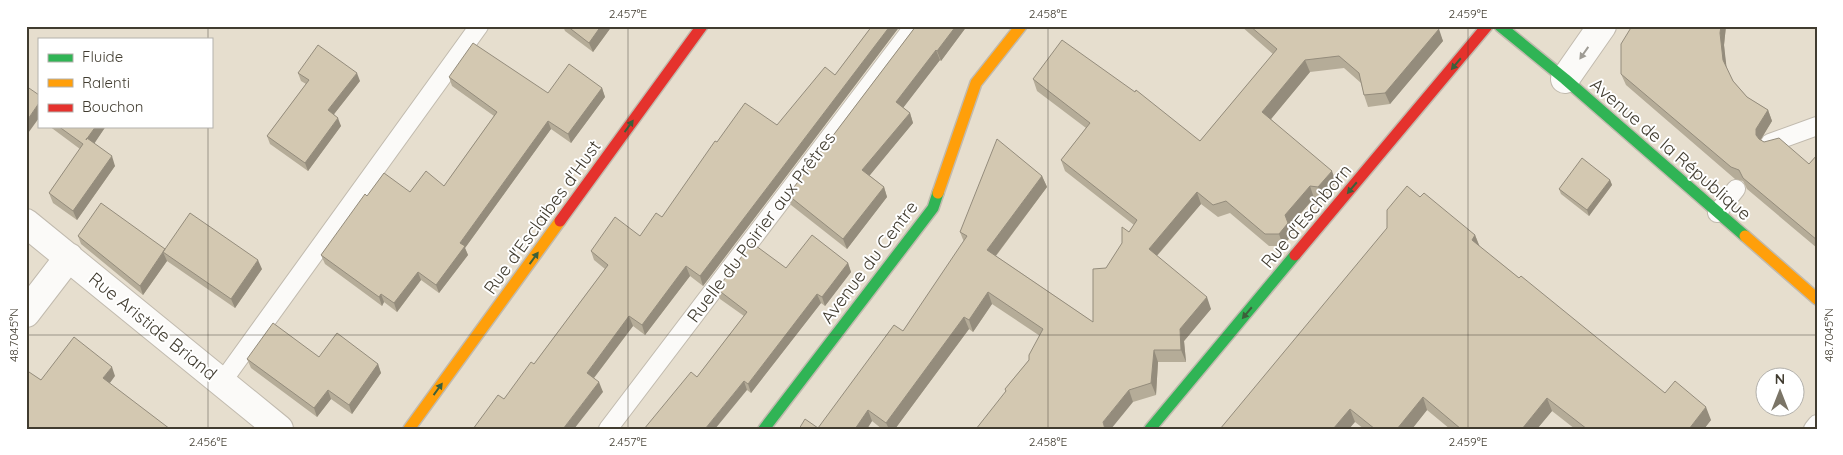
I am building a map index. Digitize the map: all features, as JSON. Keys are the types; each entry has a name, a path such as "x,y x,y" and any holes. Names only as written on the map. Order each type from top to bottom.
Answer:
{"street":[{"name":"Rue d'Esclaibes d'Hust","path":"410,429 702,26"},
{"name":"Avenue du Centre","path":"764,429 933,208 976,83 1021,26"},
{"name":"Rue d'Eschborn","path":"1150,429 1487,26"},
{"name":"Avenue de la République","path":"1500,26 1817,299"},
{"path":"1565,80 1602,26"},
{"name":"Rue Aristide Briand","path":"26,223 279,429"},
{"path":"26,313 69,257"}],"lane":[{"path":"222,382 480,26"},
{"name":"Ruelle du Poirier aux Prêtres","path":"608,429 914,26"},
{"path":"1770,143 1817,126"},
{"path":"1717,213 1736,189"},
{"path":"1813,429 1817,424"}],"building":[{"path":"567,26 601,26 589,43"},
{"path":"872,26 890,26 700,276 686,266 642,325 629,316 587,373 599,382 563,429 473,429 498,395 504,399 531,362 534,364 608,265 591,251 615,217 640,236 656,213 662,217 715,141 717,142 745,103 777,125 825,67 835,75"},
{"path":"916,26 956,26 896,102 910,113 862,170 884,187 843,239 788,195"},
{"path":"1250,26 1436,26 1439,29 1385,93 1364,95 1359,73 1339,56 1305,60 1262,112 1332,171 1318,187 1310,186 1285,215 1288,223 1279,234 1265,234 1226,201 1213,205 1197,192 1149,249 1207,297 1180,329 1181,350 1154,350 1151,383 1129,390 1103,422 1105,429 976,429 1029,360 1029,355 1043,329 988,292 969,320 964,317 886,423 868,410 855,429 799,429 805,419 818,428 894,325 903,331 967,236 960,232 997,139 1042,176 987,250 1093,322 1093,269 1106,268 1122,243 1122,227 1129,232 1137,220 1061,160 1090,123 1033,79 1062,40 1135,92 1136,90 1200,141 1277,49"},
{"path":"1632,26 1721,26 1723,60 1733,81 1747,97 1768,110 1756,129 1756,135 1764,142 1779,138 1809,164 1817,155 1817,240 1743,178 1739,170 1731,167 1621,74 1621,44"},
{"path":"473,43 548,93 569,64 602,88 568,134 548,121 460,243 465,246 436,285 418,272 394,303 381,294 379,297 321,255 365,194 367,196 384,173 410,192 426,171 444,186 497,112 449,77"},
{"path":"318,45 357,73 328,110 338,118 305,163 267,136 309,80 298,73"},
{"path":"26,86 38,94 38,104 26,122"},
{"path":"61,128 94,128 87,138 112,156 73,211 49,193 83,144"},
{"path":"1582,158 1610,180 1587,210 1559,189"},
{"path":"1407,186 1420,197 1424,193 1475,235 1472,240 1519,278 1521,276 1665,393 1675,381 1706,407 1689,429 1587,429 1547,398 1522,429 1461,429 1423,397 1397,429 1375,429 1350,409 1333,429 1220,429 1387,228 1387,210"},
{"path":"101,203 165,249 140,286 78,236"},
{"path":"190,213 258,260 231,299 163,252"},
{"path":"812,235 848,263 822,297 817,294 748,384 744,381 705,429 644,429 691,372 697,377 747,312 717,289 752,243 786,268"},
{"path":"273,323 319,357 337,333 378,364 349,405 328,390 314,408 247,359"},
{"path":"74,337 112,367 103,378 170,429 26,429 26,370 41,380"}],"traffic: fast":[{"path":"1500,26 1565,79 1745,236"},
{"path":"764,429 933,208 938,193"},
{"path":"1150,429 1295,255"}],"traffic: slow":[{"path":"938,193 976,83 1021,26"},
{"path":"409,429 560,221"},
{"path":"1745,236 1817,299"}],"traffic: jam":[{"path":"560,221 702,26"},
{"path":"1295,255 1487,26"}]}
